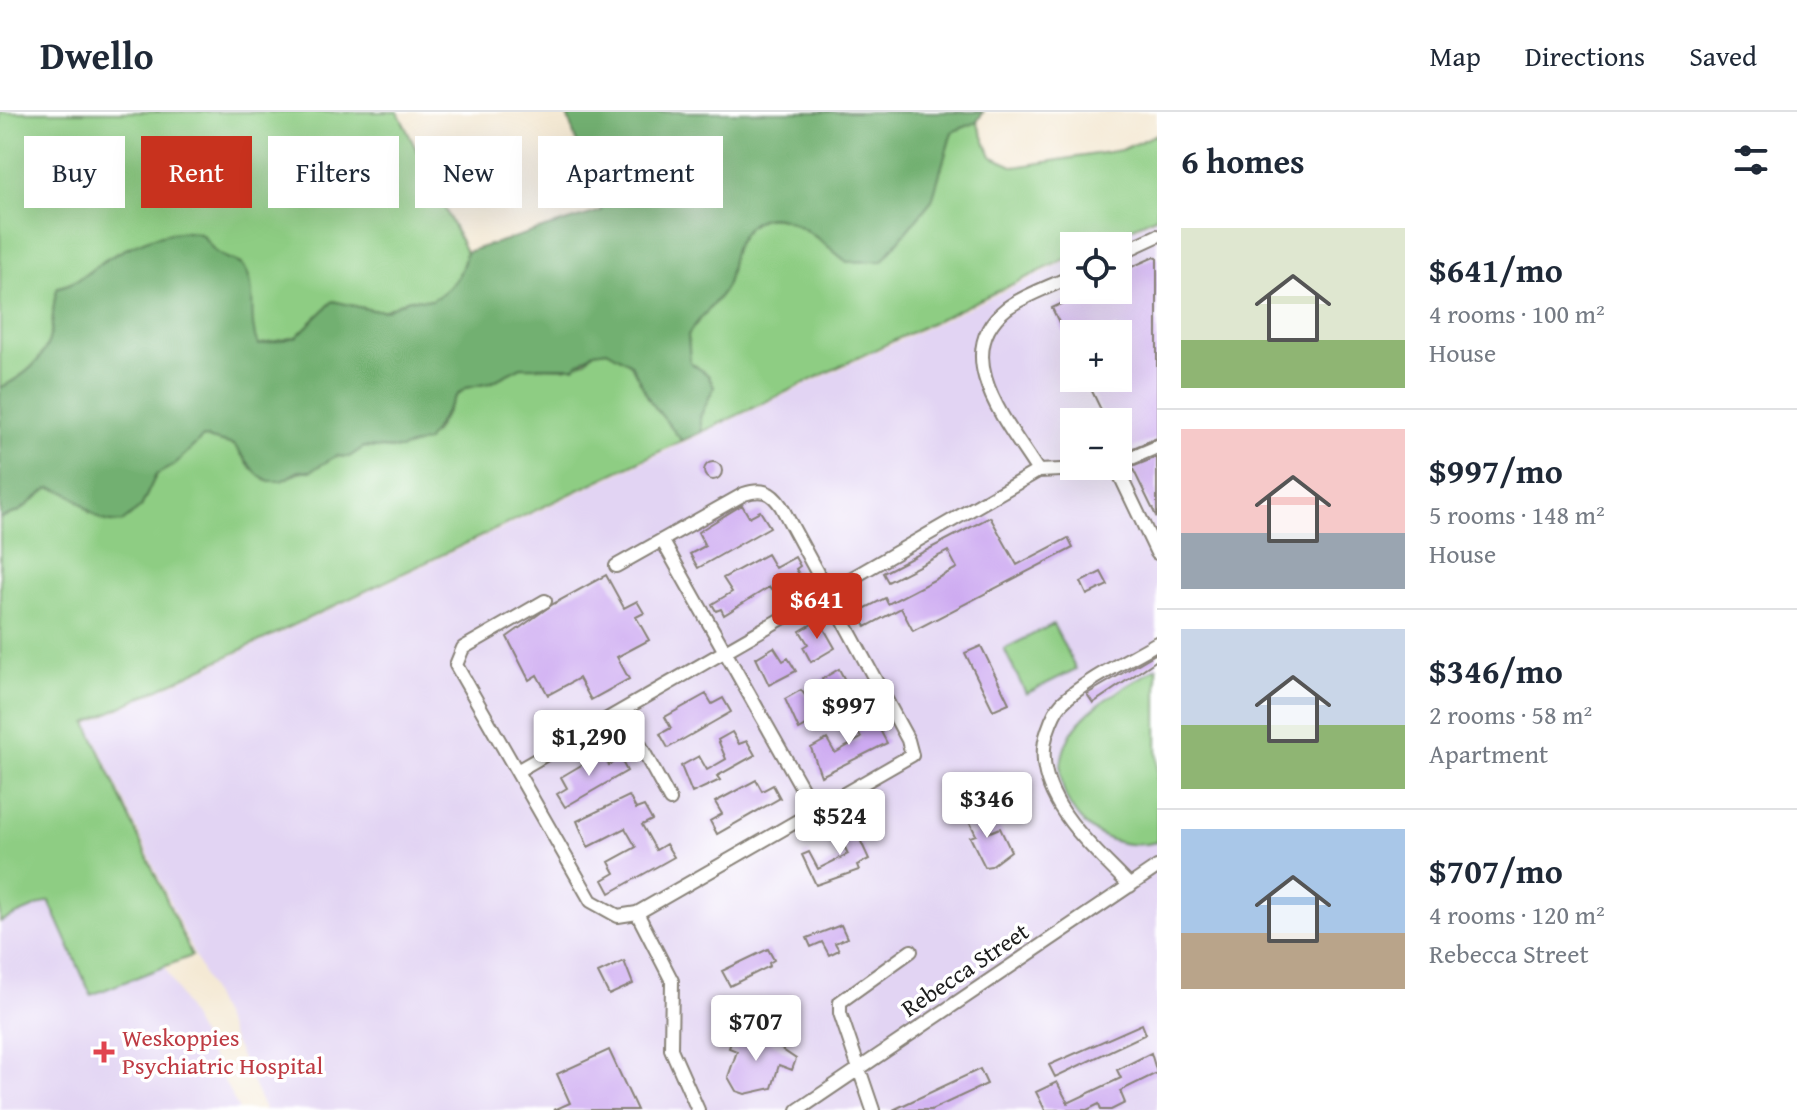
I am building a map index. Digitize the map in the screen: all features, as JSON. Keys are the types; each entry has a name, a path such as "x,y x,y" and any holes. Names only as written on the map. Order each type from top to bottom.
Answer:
{"street":[{"path":"1132,248 1157,236"},
{"path":"1038,471 987,387 981,364 982,348 989,329 1004,311 1060,282"},
{"path":"1132,459 1157,447"},
{"path":"517,771 1038,471 1060,470"},
{"path":"1122,480 1157,553"},
{"path":"545,601 463,648 456,659 592,904 618,916 637,913 904,762 913,753 781,506 766,491 744,494 616,566"},
{"path":"662,540 815,811"},
{"path":"1130,886 1085,840 1062,809 1049,780 1044,741 1061,704 1157,643"},
{"path":"622,712 670,800"},
{"name":"Rebecca Street","path":"798,1110 1157,867"},
{"path":"637,913 672,981 671,1049 698,1110"},
{"path":"873,1110 840,1013 841,999 911,951"}],"shaded area":[{"path":"1157,218 1157,1110 265,1110 89,724 1060,265 1060,304 1132,304 1132,232 1128,232"},
{"name":"Weskoppies Psychiatric Hospital","path":"49,901 91,995 165,967 239,1110 0,1110 0,922"}],"green space":[{"path":"0,112 398,112 415,147 415,208 445,208 466,252 459,275 432,301 409,299 386,310 372,310 333,301 296,337 257,345 251,328 241,264 215,253 199,233 166,236 113,256 75,281 58,287 51,332 44,351 25,372 0,388"},
{"path":"566,112 983,112 977,122 952,132 932,200 882,261 847,262 806,230 776,218 762,219 748,227 735,249 726,286 688,335 690,362 708,375 714,387 700,417 702,432 682,441 650,401 631,364 607,350 594,352 574,367 521,367 490,383 466,388 456,396 427,441 400,449 364,447 349,457 336,456 311,471 299,471 281,481 269,481 258,475 234,445 203,437 174,465 156,475 141,507 122,522 101,519 72,496 49,488 18,512 0,518 0,388 25,372 44,351 51,332 58,287 75,281 132,246 168,233 191,232 202,235 222,256 240,264 250,279 253,326 258,345 296,337 333,301 386,310 409,299 432,300 455,280 466,252 601,211 600,208 723,208 723,136 574,136"},
{"path":"977,122 991,156 1015,167 1121,150 1157,134 1157,216 1123,232 1060,232 1060,262 702,432 700,417 714,387 708,375 690,362 688,335 726,286 735,249 748,227 762,219 776,218 790,222 806,230 847,262 932,200 952,132"},
{"path":"607,350 631,364 650,401 682,441 87,723 192,956 91,995 49,901 0,922 0,518 18,512 49,488 73,493 90,513 141,507 156,475 174,465 203,437 234,445 252,469 281,481 336,456 349,457 364,447 391,449 434,434 456,396 466,388 490,383 521,367 565,368 586,361 594,352"},
{"path":"1053,624 1076,669 1026,694 1004,649"},
{"path":"1157,667 1157,842 1134,844 1112,840 1093,831 1067,799 1061,778 1062,757 1078,723 1110,696"}],"building":[{"path":"1157,258 1157,438 1132,448 1132,408 1100,408 1092,392 1132,392 1132,320 1060,320 1060,325 1052,308 1060,304 1132,304 1132,267"},
{"path":"1157,457 1157,518 1132,467"},
{"path":"709,462 717,462 722,471 720,478 709,480 704,475 704,467"},
{"path":"742,505 749,517 760,511 770,527 698,568 690,554 705,546 698,532"},
{"path":"990,517 1017,565 1068,538 1073,548 913,631 901,608 866,627 858,612 885,598 888,604 957,568 948,551 888,582 883,573"},
{"path":"767,554 775,568 795,557 800,566 796,569 799,574 771,590 769,587 724,615 721,609 716,611 712,604 732,592 723,578"},
{"path":"1101,572 1108,585 1087,595 1081,582"},
{"path":"606,575 624,608 637,601 644,613 636,617 649,640 617,657 629,679 591,700 579,678 548,695 537,675 529,680 507,637 553,604"},
{"path":"819,620 835,648 811,662 803,647 808,644 800,631"},
{"path":"981,646 1009,703 993,710 965,653"},
{"path":"774,647 783,661 788,658 796,671 769,685 756,658"},
{"path":"1157,653 1157,660 1093,703 1087,694"},
{"path":"839,669 847,684 853,680 862,695 838,708 822,679"},
{"path":"801,690 822,717 799,730 785,699"},
{"path":"706,694 712,704 723,698 731,712 668,748 660,734 671,728 665,717"},
{"path":"872,715 887,743 821,776 811,748 827,739 835,753 861,738 854,725"},
{"path":"618,724 623,733 597,747 592,739"},
{"path":"732,732 739,744 747,741 755,755 717,776 720,780 692,793 681,766 699,756 707,770 726,759 718,740"},
{"path":"602,753 609,765 620,758 627,771 565,807 557,794 567,788 561,777"},
{"path":"756,780 762,791 773,785 780,798 717,834 710,821 722,814 715,802"},
{"path":"629,796 636,809 644,806 652,820 642,825 656,850 666,844 674,857 610,893 603,880 615,873 609,862 636,847 625,828 588,847 577,821"},
{"path":"974,804 988,833 1000,828 1011,851 991,866 985,867 970,837 976,835 964,810"},
{"path":"851,820 869,859 857,865 859,870 816,885 802,855 809,852 818,869 848,854 837,831 841,829 839,825"},
{"path":"841,925 847,938 835,943 839,950 829,955 822,942 811,947 807,938"},
{"path":"768,949 774,960 769,963 770,966 730,986 722,971"},
{"path":"624,961 633,984 609,995 598,973"},
{"path":"1142,1024 1146,1034 1055,1077 1049,1065"},
{"path":"759,1034 796,1059 792,1070 779,1065 772,1088 745,1094 736,1091 728,1077 737,1051 729,1048 733,1036"},
{"path":"609,1050 637,1110 554,1110 570,1103 557,1074"},
{"path":"1151,1053 1157,1073 1120,1091 1125,1103 1111,1110 1101,1110 1099,1104 1087,1110 1045,1110 1036,1092 1057,1082 1068,1103 1121,1078 1117,1070"},
{"path":"980,1069 987,1084 931,1110 893,1110"}],"place":[{"name":"Weskoppies Psychiatric Hospital","path":"104,1052"}]}
